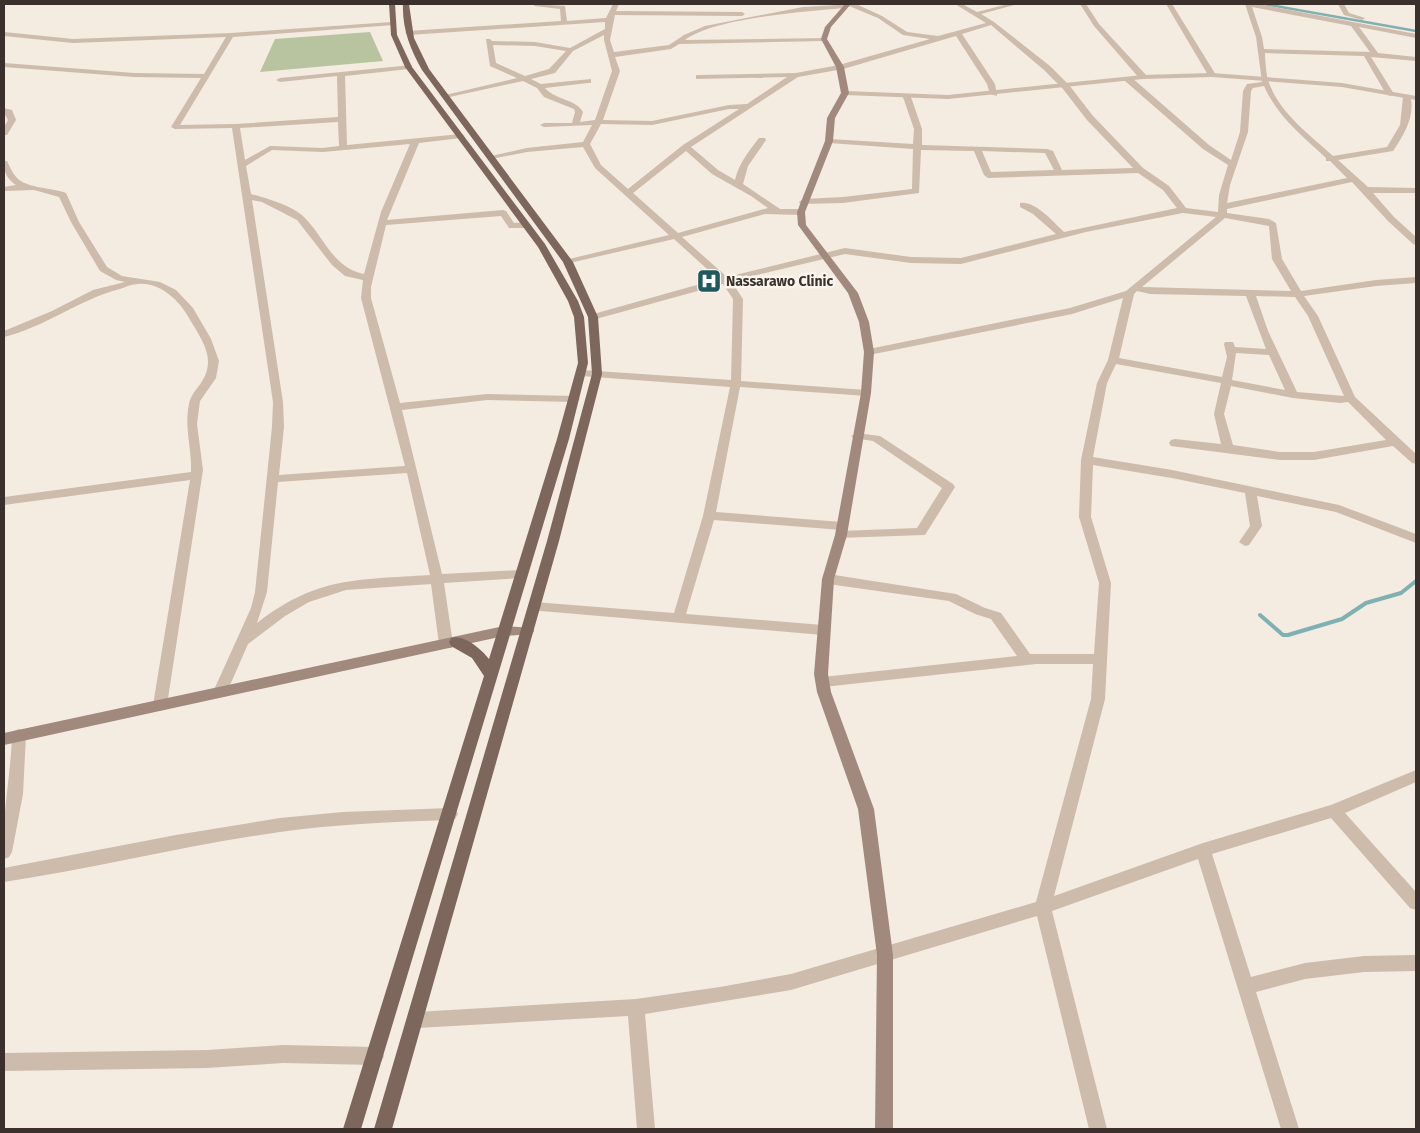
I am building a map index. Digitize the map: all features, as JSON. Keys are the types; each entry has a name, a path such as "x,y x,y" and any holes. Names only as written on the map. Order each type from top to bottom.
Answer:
{"main road":[{"path":"352,1129 450,814 490,674 575,399 583,363 579,317 573,301 554,265 409,66 396,43 392,24 392,4"},
{"path":"383,1129 417,1020 534,607 597,374 593,317 568,262 416,54 408,33 406,4"},
{"path":"848,4 828,27 824,39 840,67 845,94 830,118 829,141 802,208 802,225 853,293 864,322 869,352 866,393 841,531 828,579 823,630 823,682 824,692 864,799 885,954 884,1129"},
{"path":"4,738 504,631 527,631"},
{"path":"451,643 477,653 485,661 490,674"}],"street":[{"path":"535,4 563,7 564,22"},
{"path":"586,144 598,122 616,71 607,40 610,16 616,4"},
{"path":"611,55 671,47 707,27 767,15 848,4 880,17 905,34 945,37"},
{"path":"958,4 992,23 1027,50 1066,87 1090,118 1118,144 1140,170 1166,188 1182,210"},
{"path":"975,14 1015,4"},
{"path":"1083,4 1096,25 1143,77"},
{"path":"1169,4 1212,75"},
{"path":"1416,36 1248,4 1262,51 1265,80 1273,98 1292,123 1329,159 1366,190 1391,219 1416,242"},
{"path":"1341,4 1348,15 1416,28"},
{"path":"575,125 579,112 576,108 547,95 540,86 493,64 488,42 534,35 564,22 610,16 767,15"},
{"path":"699,77 796,75 840,67 992,23"},
{"path":"4,34 73,41 231,35 392,24"},
{"path":"1353,24 1376,55"},
{"path":"446,96 489,88 552,71 571,50 608,30"},
{"path":"408,33 534,35 571,50"},
{"path":"958,33 991,84 994,94"},
{"path":"231,35 174,127 236,126 342,118"},
{"path":"678,42 824,39"},
{"path":"1262,51 1366,54 1416,59"},
{"path":"1366,54 1390,94"},
{"path":"4,65 134,74 206,76"},
{"path":"280,80 409,66"},
{"path":"341,73 343,148"},
{"path":"628,193 686,147 796,75"},
{"path":"845,94 907,97 994,94 1143,77 1212,75 1342,85 1416,98"},
{"path":"1128,79 1206,147 1232,164"},
{"path":"1222,211 1232,164 1243,136 1247,91 1250,86 1265,80"},
{"path":"540,86 588,81"},
{"path":"568,262 676,236 765,211 802,208 862,196 916,191 918,129 907,97"},
{"path":"1329,159 1390,149 1401,134 1409,112 1407,97"},
{"path":"544,125 575,125 598,122 652,123 729,107 749,106"},
{"path":"4,110 9,112 12,120 4,133"},
{"path":"220,692 257,608 261,592 278,427 278,402 236,126"},
{"path":"242,165 270,148 310,150 343,148 461,136"},
{"path":"416,140 385,212 366,287 368,308 411,469 451,643"},
{"path":"739,185 739,172 762,140"},
{"path":"829,141 918,147 1047,151 1050,153 1059,172"},
{"path":"491,157 527,150 586,144"},
{"path":"586,144 598,166 726,280 738,299 736,383 709,516 679,617"},
{"path":"686,147 714,172 739,185 776,210"},
{"path":"977,149 988,175 1140,170"},
{"path":"4,163 14,180 24,187"},
{"path":"869,352 1072,311 1132,290 1222,211 1353,179"},
{"path":"4,189 24,187 48,188 63,194 75,222 103,269 119,278 157,284 173,292 188,308 206,339 214,362 211,378 195,401 192,424 196,475 160,705"},
{"path":"1366,190 1416,190"},
{"path":"247,196 274,204 300,218 334,263 348,274 368,278"},
{"path":"1023,205 1049,222 1063,235"},
{"path":"593,317 726,280 845,251 911,260 961,261 1063,235 1182,210 1222,211 1272,223 1277,259 1313,316 1350,398 1416,460"},
{"path":"383,223 503,213 512,226 526,225"},
{"path":"1132,290 1298,294 1376,283 1416,280"},
{"path":"4,334 55,314 96,292 138,281"},
{"path":"1098,1129 1043,907 1098,699 1105,583 1085,517 1088,460 1102,382 1113,360 1132,290"},
{"path":"1250,294 1273,352 1293,395"},
{"path":"1228,448 1219,414 1228,382 1232,357 1230,347 1273,352"},
{"path":"1113,360 1293,395 1340,400 1350,398"},
{"path":"581,373 866,393"},
{"path":"395,407 487,397 575,399"},
{"path":"709,516 841,531 921,532 949,487 876,438 858,436"},
{"path":"1175,443 1228,448 1280,456 1314,456 1395,442"},
{"path":"1088,460 1172,474 1339,510 1416,539"},
{"path":"272,479 411,469"},
{"path":"4,501 196,475"},
{"path":"1245,542 1256,526 1251,492"},
{"path":"242,642 283,608 327,588 346,585 521,574"},
{"path":"828,579 951,597 980,611 991,613 996,616 1026,660"},
{"path":"534,607 679,617 823,630"},
{"path":"823,682 1026,660 1100,659"},
{"path":"4,852 9,835 16,790 19,735"},
{"path":"417,1020 636,1006 720,995 791,982 1043,907 1203,850 1334,811 1416,776"},
{"path":"1334,811 1416,903"},
{"path":"4,875 79,862 193,838 282,825 369,816 450,814"},
{"path":"1203,850 1290,1129"},
{"path":"1246,987 1305,971 1364,964 1416,963"},
{"path":"636,1006 646,1129"},
{"path":"4,1064 207,1059 283,1054 375,1056"}],"green space":[{"path":"370,32 383,61 260,72 275,39"}],"waterway":[{"path":"1264,4 1416,31"},
{"path":"1260,615 1283,635 1288,635 1342,619 1366,603 1401,593 1416,581"}],"place":[{"name":"Nassarawo Clinic","path":"709,281"}]}
